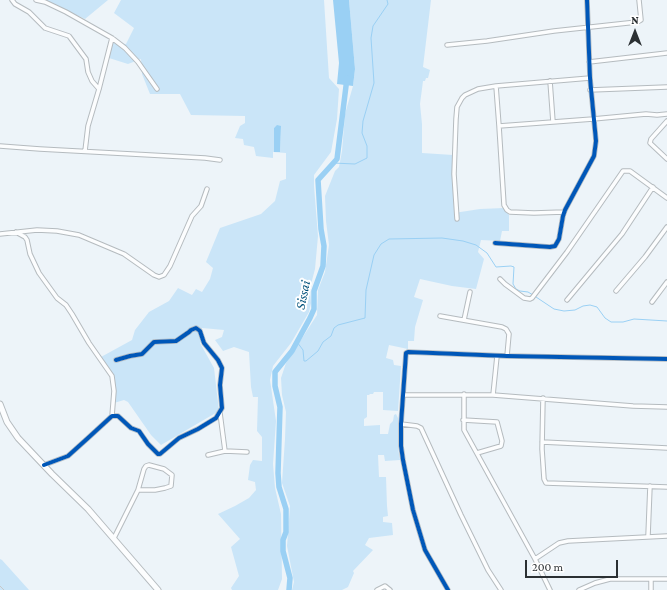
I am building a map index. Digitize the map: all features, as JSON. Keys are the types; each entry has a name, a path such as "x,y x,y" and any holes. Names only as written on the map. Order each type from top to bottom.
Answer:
{"street":[{"path":"12,0 29,12 45,28 69,36 86,59 88,72 92,81 99,89"},
{"path":"36,0 66,12 112,38 125,48 138,62 157,89"},
{"path":"496,243 550,247 555,246 559,239 564,212 595,152 596,141 590,90 587,0"},
{"path":"447,45 639,22 641,18 639,0"},
{"path":"85,151 88,126 112,38"},
{"path":"589,62 667,53"},
{"path":"457,219 454,174 457,106 462,98 470,92 478,89 496,86 590,78"},
{"path":"550,81 553,122"},
{"path":"496,86 504,205 510,212 564,212"},
{"path":"590,90 667,87"},
{"path":"499,126 646,114 667,114"},
{"path":"667,121 651,139 650,143 667,159"},
{"path":"0,146 220,160"},
{"path":"500,279 524,298 532,298 567,252 620,173 625,170 630,171 667,198"},
{"path":"568,300 622,234 653,188"},
{"path":"0,234 37,230 57,231 79,235 124,254 159,277 164,275 170,266 192,216 200,206 207,190"},
{"path":"616,291 667,227"},
{"path":"15,232 27,240 30,254 39,273 57,298 72,314 82,332 112,376 114,391 112,416"},
{"path":"652,302 667,282"},
{"path":"464,320 470,292"},
{"path":"440,316 502,327 509,334 507,356"},
{"path":"44,465 68,456 112,416 118,416 131,428 139,431 148,444 158,454 160,454 179,438 208,423 216,418 220,413 223,405 220,385 222,368 218,360 204,343 198,329 194,328 184,337 176,341 154,342 142,354 116,360"},
{"path":"448,590 425,550 413,510 401,446 402,395 406,352 497,356 667,359"},
{"path":"493,395 497,356"},
{"path":"464,394 464,430 535,558 550,590"},
{"path":"402,395 493,395 633,406 667,407"},
{"path":"543,398 542,442 544,479 546,483 667,487"},
{"path":"0,404 7,422 18,438 88,509 158,590"},
{"path":"220,413 225,451"},
{"path":"463,420 497,422 502,446 477,453"},
{"path":"401,424 421,428 464,522 488,570 501,590"},
{"path":"542,442 667,448"},
{"path":"208,455 225,451 247,452"},
{"path":"114,538 138,490 146,466 150,465 164,469 172,475 171,486 155,490 138,490"},
{"path":"648,536 650,486"},
{"path":"535,558 553,546 563,542 667,536"},
{"path":"580,590 594,583 610,579 667,579"},
{"path":"651,579 651,590"},
{"path":"377,590 385,586 390,590"}],"shaded area":[{"path":"44,0 108,0 85,19"},
{"path":"121,0 324,0 329,78 339,89 337,119 331,152 314,175 318,236 315,269 310,288 311,303 309,312 291,343 273,366 270,380 276,421 273,464 275,488 281,514 282,579 278,590 232,590 231,588 239,576 231,547 240,539 218,514 249,498 256,490 255,482 248,480 250,465 253,460 262,461 262,437 257,431 258,397 253,397 251,387 249,352 234,347 223,351 215,340 222,337 224,330 202,328 200,337 202,341 200,343 214,368 219,411 161,445 151,435 128,402 124,400 114,403 113,376 101,357 132,340 135,330 149,312 169,301 178,288 192,295 196,289 202,292 210,279 213,268 206,262 220,228 261,214 275,201 280,181 286,179 286,153 273,152 273,158 256,156 254,147 244,145 243,139 235,138 240,126 245,123 245,116 191,115 180,94 150,94 142,74 141,59 128,64 109,58 113,43 126,44 134,28 114,13","holes":["281,126 280,152 274,152 274,128"]},
{"path":"349,0 431,0 423,67 430,70 428,78 423,81 420,104 422,153 453,155 454,213 480,209 504,208 509,215 509,231 502,231 500,241 481,240 478,252 484,259 476,289 452,286 420,279 414,297 423,300 415,327 414,341 408,341 408,349 389,345 386,358 393,360 394,365 401,366 398,411 383,410 383,392 374,392 373,394 367,395 367,417 364,419 364,426 380,425 380,434 388,434 394,415 396,414 398,418 398,448 400,460 385,461 384,455 378,455 379,477 386,477 388,516 383,517 383,522 392,523 393,535 369,538 365,545 373,550 353,571 354,573 348,587 342,590 292,590 294,582 287,546 290,506 282,483 286,412 282,395 281,378 286,363 317,315 318,290 325,272 329,245 325,196 335,171 339,167 345,114 353,86 355,69"},
{"path":"0,559 2,560 29,590 0,590"}],"water":[{"path":"333,0 349,0 355,69 353,86 337,84 339,63"},
{"path":"277,125 281,126 280,152 274,152 274,128"}],"waterway":[{"path":"333,163 355,164 367,158 367,146 362,133 363,121 374,83 371,38 373,26 388,4 387,0"},
{"name":"Sissai","path":"289,590 290,578 283,551 283,540 286,532 286,509 279,487 280,407 275,386 275,372 292,351 314,309 314,291 323,266 324,246 321,229 318,180 337,159 347,78"},
{"path":"297,342 303,350 304,361 306,361 318,351 323,342 331,336 334,328 338,325 365,318 366,290 374,255 381,244 389,239 442,238 463,241 476,245 487,253 496,267 514,267 513,284 516,289 533,295"},
{"path":"536,297 554,309 564,311 575,310 583,306 590,305 597,307 605,318 611,322 623,322 634,319 667,321"}],"railway":[{"path":"0,586 4,590"}],"cycle path":[{"path":"495,243 550,247 555,246 559,239 565,210 594,156 596,141 590,78 587,0"},
{"path":"44,465 68,456 112,416 118,416 131,428 139,431 148,444 158,454 160,454 179,438 216,418 222,408 220,385 222,368 218,360 204,343 200,331 196,328 176,341 154,342 142,354 116,360"},
{"path":"448,590 425,550 413,510 403,460 401,446 401,424 406,353 667,359"}]}
